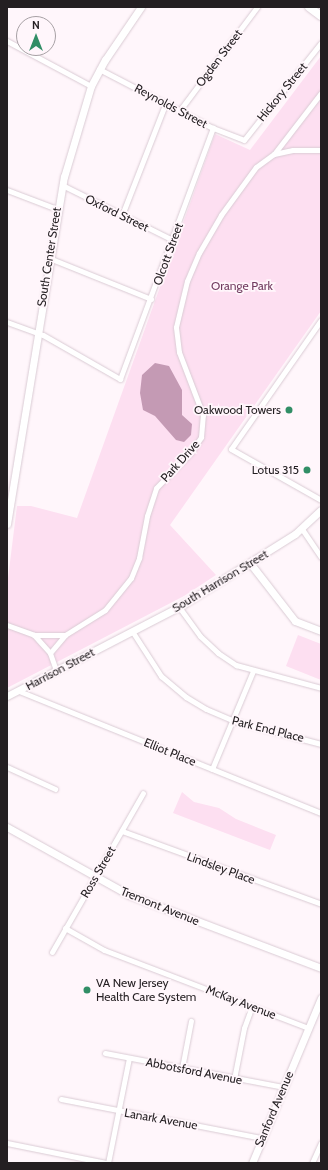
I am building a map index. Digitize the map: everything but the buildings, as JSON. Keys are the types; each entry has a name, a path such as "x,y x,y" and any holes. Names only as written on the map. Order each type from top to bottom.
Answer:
{"main road":[{"name":"South Center Street","path":"7,524 56,209 62,185 91,86 100,69 141,7"},
{"path":"309,7 321,16"},
{"name":"South Harrison Street","path":"112,641 179,607 250,563 302,529 321,510"},
{"path":"250,563 295,621 321,631"},
{"name":"Harrison Street","path":"7,696 112,641"},
{"name":"Tremont Avenue","path":"7,827 129,895 321,968"},
{"name":"Sanford Avenue","path":"252,1163 321,998"}],"street":[{"name":"Ogden Street","path":"180,110 257,7"},
{"path":"7,41 91,86"},
{"name":"Hickory Street","path":"244,140 321,43"},
{"name":"Reynolds Street","path":"100,69 166,102 213,128 244,140"},
{"name":"Park Drive","path":"65,635 105,610 131,578 139,558 146,516 156,488 192,452 202,437 203,414 179,352 176,327 180,306 199,253 221,215 244,180 256,168 274,154 321,93"},
{"path":"122,215 166,102"},
{"name":"Olcott Street","path":"36,333 120,379 173,240 213,128"},
{"name":"Park Drive","path":"274,154 293,150 321,150"},
{"name":"Oxford Street","path":"62,185 173,240"},
{"path":"7,190 56,209"},
{"path":"49,258 151,299"},
{"path":"321,320 231,449 321,500"},
{"path":"7,322 36,333"},
{"path":"302,529 321,557"},
{"path":"179,607 200,636 218,653 236,665 253,671 321,688"},
{"path":"7,625 34,635 65,635"},
{"name":"Park End Place","path":"132,631 161,676 186,697 234,721 321,744"},
{"path":"34,635 50,653 56,670"},
{"path":"50,653 65,635"},
{"path":"212,769 234,721 253,671"},
{"name":"Elliot Place","path":"19,691 321,813"},
{"path":"7,767 55,789"},
{"name":"Ross Street","path":"52,952 143,793"},
{"name":"Lindsley Place","path":"122,831 321,904"},
{"name":"McKay Avenue","path":"65,928 104,950 308,1028"},
{"path":"234,1079 244,1028 252,1006"},
{"path":"182,1068 191,1020"},
{"name":"Abbotsford Avenue","path":"106,1053 234,1079 283,1087"},
{"path":"7,1143 107,1163 129,1058"},
{"name":"Lanark Avenue","path":"60,1099 262,1138"},
{"path":"312,1163 321,1143"}],"green space":[{"name":"Orange Park","path":"321,56 321,311 170,525 216,575 184,596 7,688 7,586 17,506 31,506 77,518 215,134 250,150"},
{"path":"298,635 321,644 321,680 286,666"},
{"path":"182,792 194,802 219,808 236,819 276,835 270,850 173,813"}],"shaded area":[{"path":"155,363 169,366 182,390 182,415 192,424 191,435 184,442 176,440 155,416 143,410 140,393 142,375"}],"place":[{"name":"Oakwood Towers","path":"289,410"},
{"name":"Lotus 315","path":"307,470"},
{"name":"VA New Jersey Health Care System","path":"87,990"}]}
